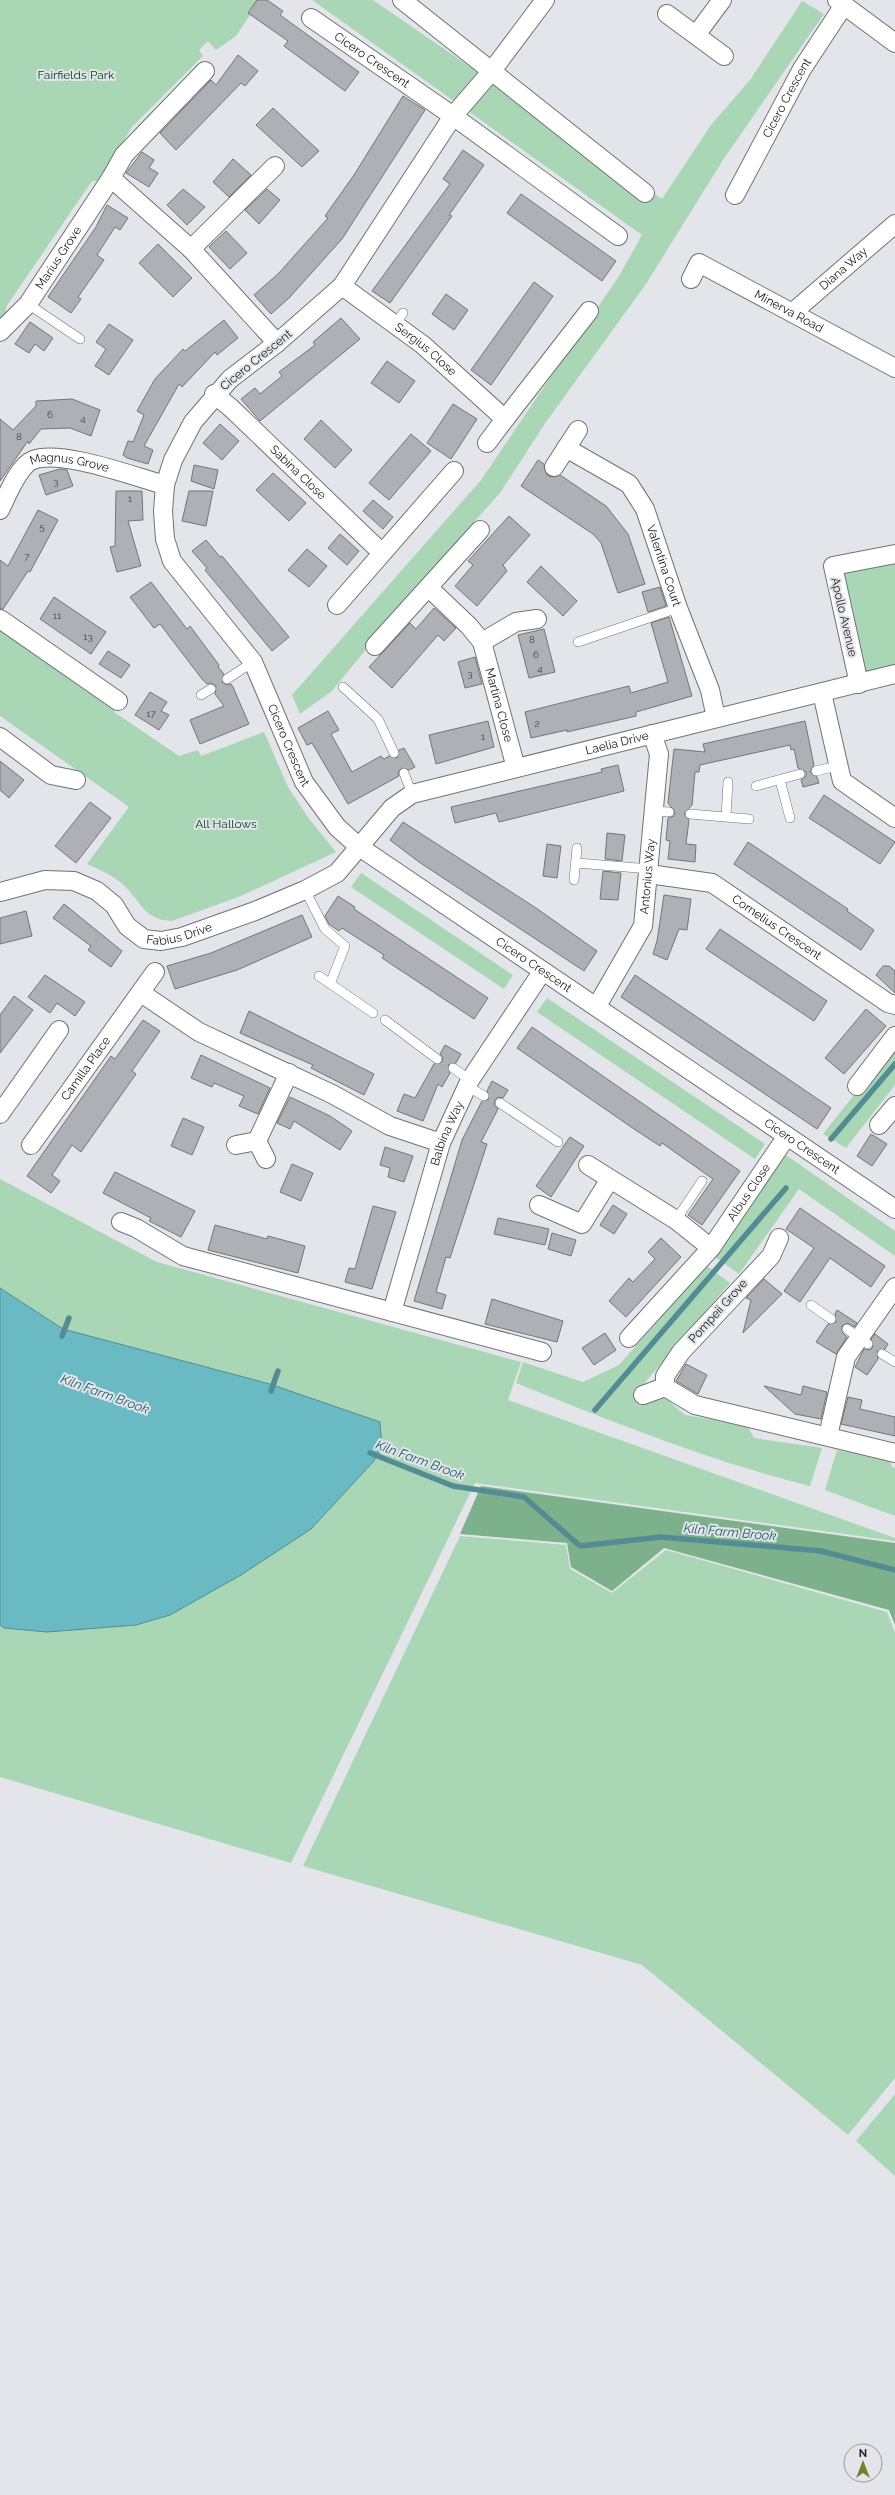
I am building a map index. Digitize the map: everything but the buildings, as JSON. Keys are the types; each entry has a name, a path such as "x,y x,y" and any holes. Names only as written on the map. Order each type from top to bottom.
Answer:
{"street":[{"path":"402,0 645,193"},
{"name":"Cicero Crescent","path":"545,0 491,72 453,116 342,286 277,344 230,379 214,394 193,422 173,460 164,485 163,511 165,539 172,560 253,662 304,782 337,827 358,846 542,972 597,1006 895,1209"},
{"path":"696,35 722,0"},
{"name":"Cicero Crescent","path":"735,195 802,69 841,3 895,43"},
{"path":"667,14 724,56"},
{"name":"Cicero Crescent","path":"311,18 453,116 618,236"},
{"name":"Marius Grove","path":"0,332 28,304 111,178 124,155 205,71"},
{"path":"191,249 275,166"},
{"path":"111,178 191,249 277,344"},
{"name":"Diana Way","path":"792,312 895,224"},
{"name":"Minerva Road","path":"691,279 699,263 895,368"},
{"name":"Sergius Close","path":"342,286 399,319 423,345 505,419"},
{"path":"487,443 589,311"},
{"name":"Sabina Close","path":"214,394 231,408 381,552"},
{"path":"554,467 578,430"},
{"name":"Valentina Court","path":"566,448 629,484 645,509 678,608 710,690 716,718"},
{"name":"Magnus Grove","path":"0,510 17,476 33,460 51,457 71,459 164,485"},
{"path":"337,605 381,552 454,471"},
{"path":"375,646 429,588 442,570 480,530"},
{"name":"Apollo Avenue","path":"859,684 833,566 895,554"},
{"name":"Martina Close","path":"429,588 469,626 482,642 516,768"},
{"path":"0,619 118,701"},
{"path":"482,642 516,622 537,619"},
{"name":"Laelia Drive","path":"358,846 392,808 412,794 895,674"},
{"path":"822,693 837,766 842,781 895,818"},
{"name":"Antonius Way","path":"597,1006 643,926 650,872 662,811 659,754 652,734"},
{"path":"0,737 51,775 76,780"},
{"name":"Fabius Drive","path":"0,892 45,880 74,881 97,891 114,905 127,926 144,939 161,941 182,937 255,911 306,890 336,873 358,846"},
{"name":"Cornelius Crescent","path":"650,872 712,883 888,1003 895,1005"},
{"name":"Camilla Place","path":"31,1145 155,972"},
{"name":"Balbina Way","path":"392,1312 441,1143 469,1083 542,972"},
{"path":"141,993 199,1032 289,1073 390,1126 441,1143"},
{"path":"0,1114 59,1030"},
{"path":"858,1086 895,1036"},
{"path":"257,1142 289,1073"},
{"path":"880,1125 895,1106"},
{"name":"Albus Close","path":"629,1338 711,1248 787,1136"},
{"path":"236,1145 257,1142"},
{"path":"257,1142 266,1159"},
{"path":"588,1165 676,1220 711,1248"},
{"path":"539,1205 582,1224 610,1179"},
{"path":"121,1222 136,1228 183,1256 542,1352"},
{"name":"Pompeii Grove","path":"665,1387 665,1376 681,1352 770,1256 779,1238"},
{"path":"828,1436 846,1357 858,1337 895,1287"},
{"path":"644,1395 665,1387 695,1405 895,1453"}],"lane":[{"path":"28,304 80,339"},
{"path":"578,642 678,608"},
{"path":"227,679 253,662"},
{"path":"343,687 378,719 394,753"},
{"path":"201,695 211,689"},
{"path":"816,771 837,766"},
{"path":"404,773 412,794"},
{"path":"756,786 800,774"},
{"path":"780,780 790,818"},
{"path":"726,816 728,782"},
{"path":"690,814 748,819"},
{"path":"574,880 577,863 577,848"},
{"path":"577,863 650,872"},
{"path":"306,890 325,930 345,946 330,984"},
{"path":"319,976 373,1013"},
{"path":"385,1020 437,1059"},
{"path":"453,1068 484,1096"},
{"path":"500,1103 558,1142"},
{"path":"676,1220 702,1181"},
{"path":"811,1305 831,1319"},
{"path":"882,1354 895,1362"}],"green space":[{"name":"Fairfields Park","path":"0,0 260,0 236,36 216,50 208,41 199,50 203,56 132,127 99,181 92,181 6,307 6,315 0,318"},
{"path":"312,0 373,0 662,199 711,125 750,80 802,1 824,14 723,160 646,284 546,422 500,493 425,577 332,691 300,714 292,695 481,480 619,276 642,235"},
{"path":"895,558 895,670 861,679 838,571"},
{"name":"All Hallows","path":"0,619 118,701 114,712 179,756 198,750 201,756 264,732 288,787 307,816 336,852 241,896 172,921 154,917 142,907 127,888 120,882 108,874 87,864 129,807 0,716"},
{"path":"361,873 513,975 504,989 351,887"},
{"path":"547,998 765,1144 755,1159 537,1012"},
{"path":"895,1043 895,1085 846,1148 823,1134"},
{"path":"786,1155 895,1231 895,1256 799,1189 739,1274 715,1257"},
{"path":"0,1179 157,1262 521,1362 508,1400 895,1538 895,1541 475,1483 291,1863 0,1777"},
{"path":"707,1266 730,1283 636,1393 640,1405 665,1398 685,1415 747,1425 754,1438 822,1448 810,1486 698,1453 516,1383 523,1362 583,1382 619,1365"},
{"path":"837,1450 889,1460 892,1467 895,1468 895,1516 825,1490"},
{"path":"481,1486 895,1543 895,1625 889,1610 664,1548 612,1591 571,1567 567,1543 460,1534"},
{"path":"460,1536 566,1545 570,1569 612,1593 666,1550 887,1612 895,1633 895,2078 848,2135 642,1965 303,1866"},
{"path":"895,2094 895,2176 856,2141"}],"water":[{"path":"0,1288 63,1329 270,1384 380,1422 382,1448 373,1462 311,1529 241,1575 170,1615 136,1625 47,1632 4,1628 0,1625"}],"waterway":[{"path":"831,1139 895,1064"},
{"path":"595,1410 786,1188"},
{"path":"62,1336 69,1318"},
{"path":"271,1391 278,1371"},
{"name":"Kiln Farm Brook","path":"370,1453 453,1486 524,1497 580,1546 661,1537 821,1551 895,1570"}]}
